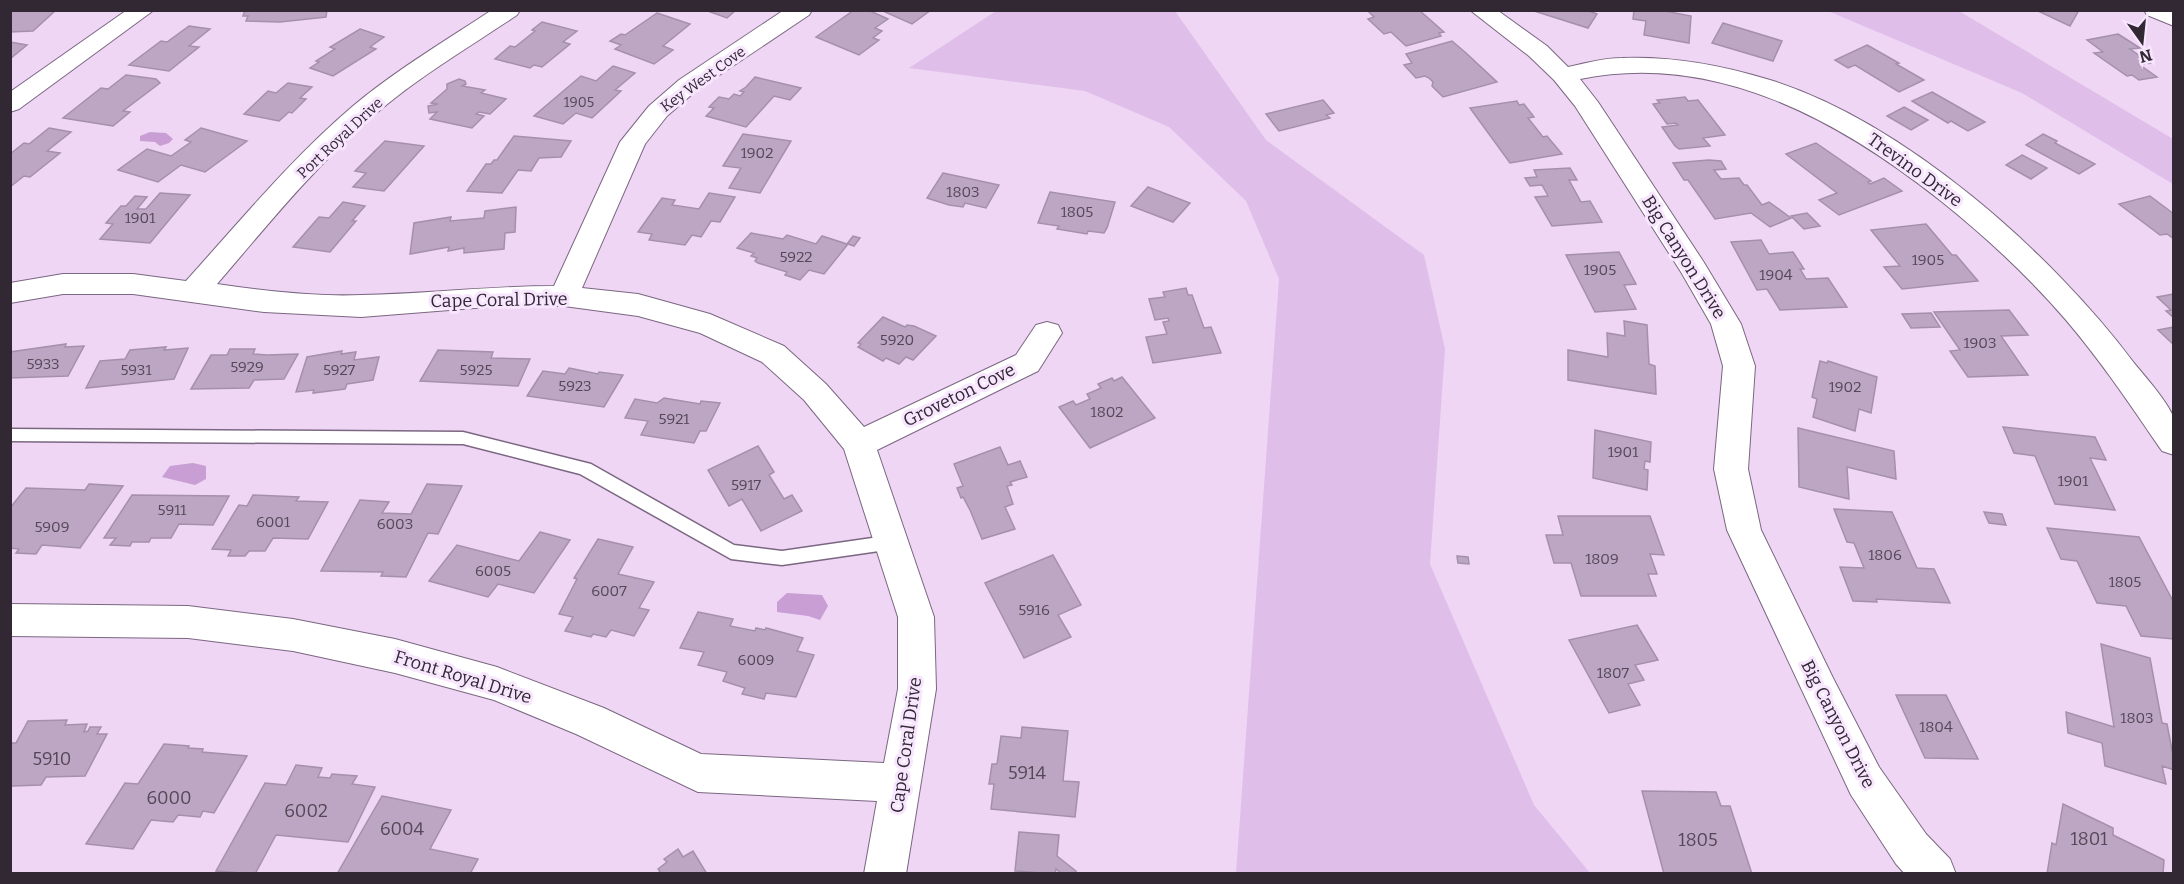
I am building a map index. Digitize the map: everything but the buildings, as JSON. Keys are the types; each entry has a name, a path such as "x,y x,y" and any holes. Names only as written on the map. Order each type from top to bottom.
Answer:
{"street":[{"path":"10,104 143,10"},
{"name":"Port Royal Drive","path":"193,292 309,165 363,112 421,69 509,10"},
{"name":"Key West Cove","path":"564,296 633,141 657,111 688,86 801,10"},
{"name":"Big Canyon Drive","path":"1481,10 1538,51 1563,75 1585,102 1693,268 1726,324 1739,366 1731,469 1744,530 1819,690 1865,781 1911,849 1935,873"},
{"path":"2155,10 2174,19"},
{"name":"Trevino Drive","path":"1563,75 1620,65 1697,69 1752,83 1795,98 1861,130 1926,174 1992,228 2060,293 2111,354 2174,442"},
{"name":"Cape Coral Drive","path":"10,293 63,284 133,284 264,302 361,306 500,296 564,296 638,305 710,325 773,354 815,392 859,444 916,617 918,688 885,873"},
{"name":"Groveton Cove","path":"859,444 1026,363 1047,333"},
{"name":"Front Royal Drive","path":"10,620 188,622 293,635 395,656 497,684 590,721 698,774 902,783"}],"lane":[{"path":"10,435 463,438 585,469 731,552 782,558 893,542"}],"shaded area":[{"path":"996,11 1175,11 1266,140 1424,255 1445,349 1430,564 1534,805 1590,873 1236,873 1279,279 1246,201 1169,127 1085,91 909,68"},
{"path":"1828,11 1959,11 2173,139 2173,184 2022,93"},
{"path":"150,132 166,133 173,139 160,146 155,142 140,141 140,136"},
{"path":"193,463 206,466 206,479 195,485 162,477 170,466"},
{"path":"787,593 822,595 828,606 820,620 777,612 777,602"}]}
